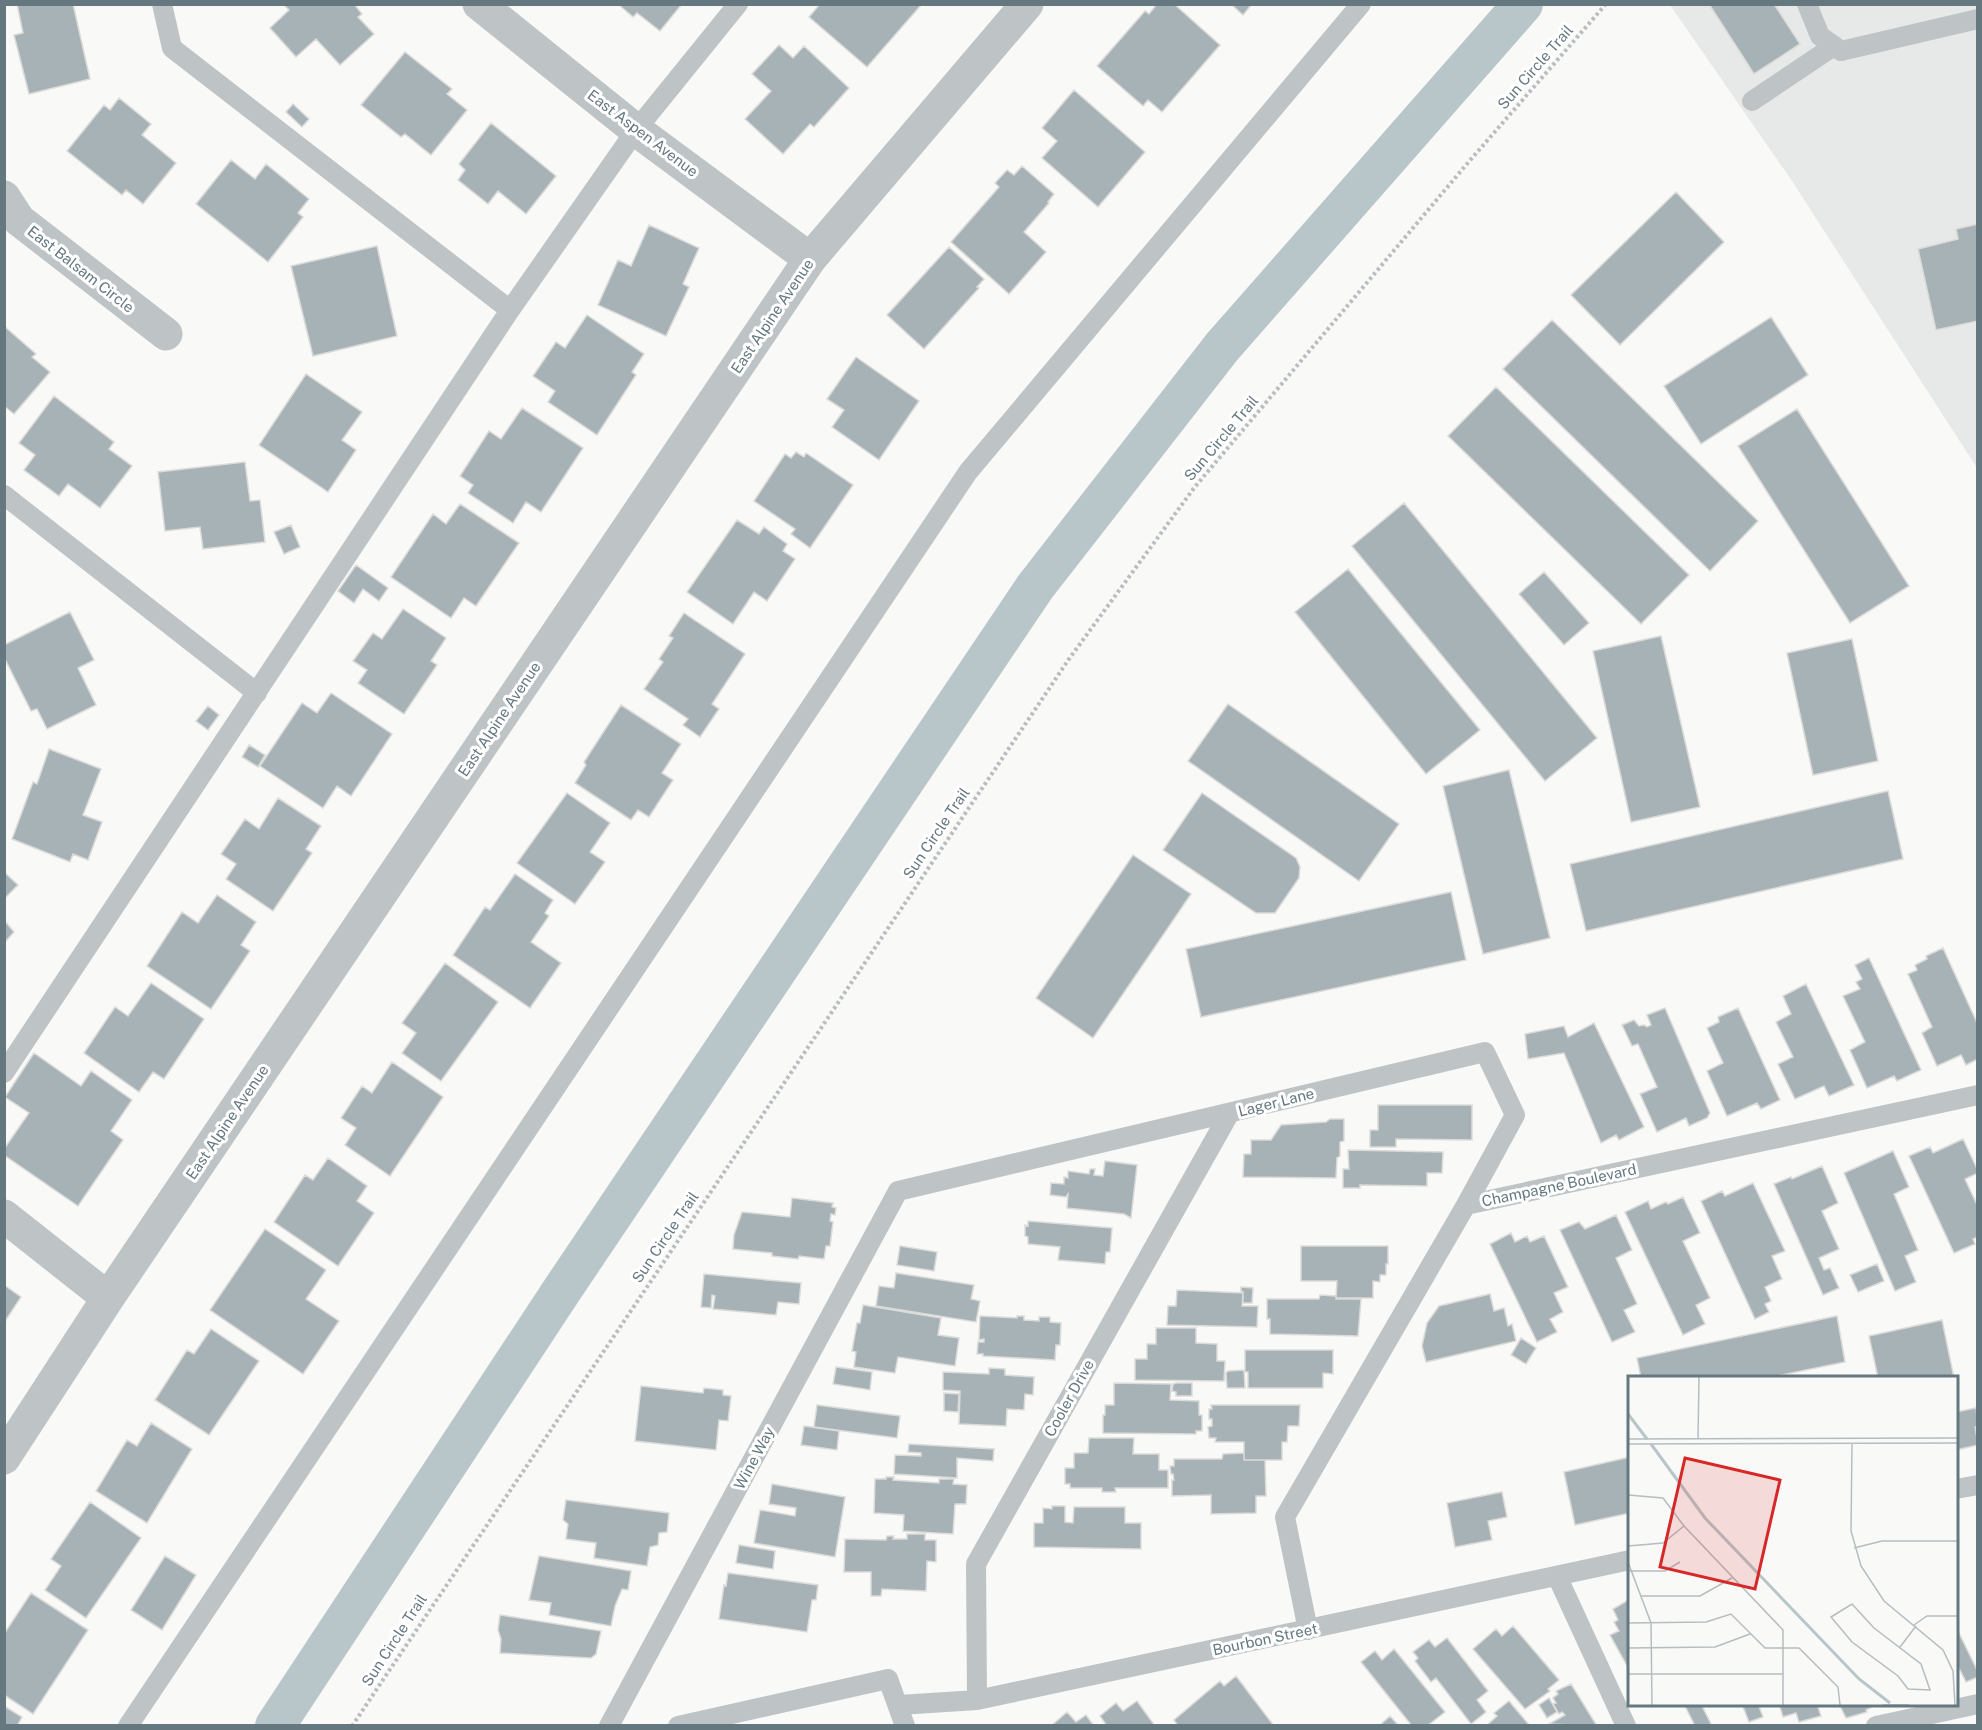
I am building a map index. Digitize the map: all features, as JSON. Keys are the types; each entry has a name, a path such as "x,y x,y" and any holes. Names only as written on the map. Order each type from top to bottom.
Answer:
{"street":[{"name":"East Aspen Avenue","path":"479,4 636,130 810,259"},
{"name":"East Alpine Avenue","path":"4,1458 108,1298 810,259 1027,4"},
{"name":"East Balsam Circle","path":"4,196 19,220 166,334"},
{"path":"4,1216 108,1298"}],"lane":[{"path":"162,4 172,48 510,310"},
{"path":"4,1073 510,310 636,130 738,4"},
{"path":"128,1725 968,472 1360,4"},
{"path":"1807,4 1820,36 1841,51 1977,19"},
{"path":"1752,101 1833,46"},
{"path":"4,495 257,693"},
{"name":"Lager Lane","path":"898,1191 1485,1052 1515,1115 1466,1205"},
{"name":"Champagne Boulevard","path":"1308,1630 1285,1517 1466,1205 1977,1095"},
{"name":"Cooler Drive","path":"976,1700 976,1564 1229,1114"},
{"name":"Wine Way","path":"609,1725 898,1191"},
{"path":"1958,1489 1977,1485"},
{"name":"Bourbon Street","path":"899,1705 976,1700 1628,1560"},
{"path":"1557,1576 1626,1725"},
{"path":"678,1725 888,1679 905,1725"},
{"path":"1876,1725 1977,1704"}],"path":[{"name":"Sun Circle Trail","path":"352,1725 1069,659 1194,488 1466,165 1606,4"}],"shaded area":[{"path":"1670,5 1977,5 1977,468 1792,181"}],"building":[{"path":"17,4 73,4 90,79 29,94 14,35 23,33"},
{"path":"283,4 354,4 362,14 358,17 374,34 340,65 316,39 296,57 270,28 289,10"},
{"path":"618,4 682,4 660,31 637,13 633,17"},
{"path":"820,4 922,4 867,67 809,17"},
{"path":"1157,4 1174,4 1220,45 1162,112 1148,100 1143,106 1097,66 1145,11 1149,14"},
{"path":"1231,4 1252,4 1243,15"},
{"path":"1709,4 1774,4 1800,44 1754,74"},
{"path":"779,45 793,58 804,46 849,88 814,127 810,124 783,154 745,119 771,91 752,74"},
{"path":"405,52 452,89 447,94 467,110 431,155 405,134 401,137 361,105"},
{"path":"1074,90 1145,152 1098,207 1042,158 1057,141 1042,128"},
{"path":"119,98 151,124 142,135 176,163 143,204 126,190 122,195 67,151 104,105 110,110"},
{"path":"293,104 309,119 302,127 286,112"},
{"path":"491,123 556,176 526,214 498,191 488,204 458,180 465,170 459,164"},
{"path":"231,160 255,179 266,164 309,199 298,213 303,217 268,262 196,204"},
{"path":"1022,166 1054,194 1024,232 1046,252 1009,294 951,242 999,187 995,183 1007,170 1014,175"},
{"path":"1676,192 1724,242 1620,345 1571,295"},
{"path":"1978,224 1978,321 1936,330 1918,249 1958,239 1956,229"},
{"path":"649,225 699,248 683,284 689,287 666,336 598,305 618,260 631,266"},
{"path":"377,246 397,336 313,356 291,266"},
{"path":"949,247 984,279 977,287 979,288 924,349 887,315"},
{"path":"587,315 644,354 632,372 636,375 597,435 548,402 555,391 533,376 556,342 565,348"},
{"path":"1771,317 1808,375 1701,444 1664,386"},
{"path":"1552,320 1758,521 1710,571 1503,369"},
{"path":"4,326 36,354 32,357 50,372 14,414 4,406"},
{"path":"856,357 919,401 879,460 832,427 844,410 827,399"},
{"path":"306,374 362,412 342,440 356,450 328,492 259,445"},
{"path":"1496,387 1689,575 1641,624 1448,436"},
{"path":"54,396 114,442 109,449 132,466 100,508 68,484 59,496 24,470 35,455 19,443"},
{"path":"522,408 583,448 541,512 526,502 513,523 468,493 473,485 460,476 489,431 501,439"},
{"path":"1797,409 1909,586 1850,623 1738,446"},
{"path":"796,452 804,457 806,453 853,485 810,548 791,534 795,529 754,501 785,454 791,458"},
{"path":"245,462 250,501 260,500 265,542 203,549 200,527 165,531 158,472"},
{"path":"1404,503 1597,738 1545,781 1352,546"},
{"path":"460,504 519,543 476,606 464,598 451,618 391,577 433,514 446,524"},
{"path":"737,520 759,534 764,527 787,544 783,551 795,559 767,601 754,592 733,624 687,592"},
{"path":"291,525 300,547 284,554 274,532"},
{"path":"356,565 388,588 379,601 363,589 354,603 338,591"},
{"path":"1348,569 1480,730 1426,774 1295,612"},
{"path":"1544,572 1589,623 1564,645 1519,594"},
{"path":"403,609 446,638 431,661 437,665 404,714 358,683 367,670 353,661 373,633 382,639"},
{"path":"70,612 94,660 78,668 96,705 47,729 37,709 31,711 4,657 4,645"},
{"path":"684,613 745,654 712,704 719,709 700,737 683,725 688,719 644,689 663,662 659,659 673,638 669,636"},
{"path":"1661,636 1700,807 1631,822 1593,651"},
{"path":"1852,639 1878,761 1813,775 1787,653"},
{"path":"331,693 392,734 351,796 337,786 323,808 260,766 302,703 317,713"},
{"path":"1228,704 1399,824 1359,881 1188,761"},
{"path":"621,705 681,744 662,773 673,780 649,817 638,810 631,820 575,783 586,765 584,762"},
{"path":"208,706 219,715 208,730 196,721"},
{"path":"249,745 265,755 258,767 242,757"},
{"path":"49,749 101,769 83,815 102,822 88,860 73,854 70,862 12,839 33,782 37,784"},
{"path":"1509,770 1550,938 1483,954 1443,786"},
{"path":"1888,791 1903,859 1586,931 1570,864"},
{"path":"567,793 610,823 590,852 605,862 575,904 517,863"},
{"path":"1202,793 1296,858 1300,867 1299,878 1275,913 1256,913 1163,850"},
{"path":"278,798 321,826 306,849 312,853 273,911 226,879 236,864 221,854 245,819 259,829"},
{"path":"1133,855 1191,894 1093,1038 1036,998"},
{"path":"4,872 18,885 4,899"},
{"path":"515,874 553,900 545,913 549,916 531,942 561,963 530,1008 453,955 485,907 490,910"},
{"path":"1451,892 1466,960 1201,1017 1186,949"},
{"path":"217,895 256,922 241,945 250,951 211,1009 147,966 182,912 198,923"},
{"path":"4,920 14,932 4,943"},
{"path":"1943,948 1978,1025 1978,1059 1966,1065 1961,1055 1937,1066 1922,1033 1932,1027 1908,974 1917,970 1915,965 1927,959 1926,956"},
{"path":"1869,958 1921,1070 1897,1081 1894,1076 1867,1088 1850,1050 1865,1042 1843,996 1860,989 1856,982 1862,979 1855,965"},
{"path":"445,963 498,1002 441,1081 402,1053 416,1033 402,1023"},
{"path":"151,983 204,1019 164,1079 153,1072 139,1092 84,1053 115,1007 128,1016"},
{"path":"1806,984 1854,1085 1829,1096 1824,1086 1795,1099 1778,1064 1793,1057 1776,1022 1791,1014 1783,996"},
{"path":"1665,1008 1710,1113 1707,1118 1689,1126 1686,1118 1657,1132 1640,1094 1657,1087 1638,1044 1632,1046 1622,1025 1634,1020 1639,1026 1647,1027 1651,1025 1647,1015"},
{"path":"1738,1008 1780,1100 1761,1109 1757,1103 1727,1116 1707,1071 1723,1063 1707,1028 1719,1022 1718,1017"},
{"path":"1594,1023 1644,1127 1619,1140 1616,1135 1601,1143 1564,1053 1528,1059 1525,1034 1564,1026 1568,1037"},
{"path":"34,1053 81,1086 91,1071 132,1100 111,1131 123,1140 78,1206 4,1155 4,1149 29,1113 5,1097"},
{"path":"392,1062 443,1097 390,1176 345,1145 356,1128 341,1118 362,1086 372,1093"},
{"path":"1378,1105 1472,1105 1472,1140 1396,1139 1396,1147 1370,1147 1370,1130 1378,1130"},
{"path":"1330,1119 1344,1119 1344,1141 1340,1142 1336,1178 1243,1177 1244,1154 1251,1154 1251,1140 1271,1140 1281,1125 1326,1122"},
{"path":"1963,1139 1978,1171 1965,1179 1978,1207 1978,1237 1973,1239 1975,1244 1954,1253 1909,1156 1930,1147 1933,1153"},
{"path":"1348,1150 1443,1152 1442,1173 1427,1173 1427,1186 1360,1185 1360,1188 1343,1188 1343,1169 1349,1169"},
{"path":"1893,1151 1909,1187 1894,1194 1918,1250 1905,1256 1916,1282 1895,1291 1844,1173"},
{"path":"328,1158 367,1186 357,1201 374,1213 338,1266 274,1222 305,1175 313,1180"},
{"path":"1105,1161 1137,1165 1131,1218 1124,1214 1067,1208 1068,1194 1066,1197 1050,1195 1051,1183 1064,1184 1064,1177 1068,1178 1068,1171 1089,1174 1090,1169 1095,1169 1094,1175 1103,1176"},
{"path":"1822,1166 1838,1203 1822,1211 1839,1249 1819,1258 1824,1270 1830,1268 1839,1288 1823,1295 1774,1184"},
{"path":"1753,1183 1785,1251 1772,1256 1782,1279 1765,1287 1771,1301 1765,1304 1769,1312 1755,1319 1701,1201 1722,1191 1725,1196"},
{"path":"1683,1197 1700,1233 1683,1241 1710,1298 1696,1305 1705,1324 1683,1335 1625,1212 1648,1201 1651,1209"},
{"path":"792,1198 833,1203 832,1207 836,1208 835,1215 831,1214 830,1221 833,1222 830,1246 826,1246 824,1259 799,1256 798,1259 772,1256 772,1253 733,1249 734,1235 742,1212 790,1217"},
{"path":"1616,1215 1632,1250 1616,1258 1637,1304 1624,1310 1635,1332 1612,1342 1560,1230 1579,1222 1585,1229"},
{"path":"1028,1221 1112,1228 1110,1252 1106,1252 1105,1264 1058,1260 1060,1247 1028,1244 1025,1225 1028,1226"},
{"path":"265,1229 326,1270 306,1299 339,1321 303,1374 210,1310"},
{"path":"1511,1233 1515,1242 1527,1236 1530,1242 1544,1236 1568,1287 1554,1293 1563,1312 1550,1319 1557,1332 1537,1342 1490,1244"},
{"path":"900,1246 937,1252 934,1271 897,1265"},
{"path":"1301,1246 1388,1246 1386,1275 1380,1275 1380,1282 1373,1281 1373,1298 1336,1298 1337,1281 1301,1281"},
{"path":"1877,1264 1884,1281 1858,1292 1850,1275"},
{"path":"896,1273 974,1285 971,1299 980,1301 976,1322 876,1306 879,1286 894,1288"},
{"path":"704,1274 801,1283 799,1304 778,1302 776,1315 713,1309 715,1296 712,1295 711,1308 701,1307"},
{"path":"4,1285 21,1297 4,1323"},
{"path":"1241,1287 1253,1288 1252,1303 1243,1303"},
{"path":"1177,1290 1243,1293 1242,1306 1258,1306 1257,1327 1167,1325 1168,1306 1176,1306"},
{"path":"1490,1294 1494,1311 1504,1308 1508,1326 1512,1324 1516,1341 1426,1362 1422,1346 1427,1323 1439,1306"},
{"path":"1320,1295 1336,1296 1336,1299 1361,1299 1358,1336 1270,1334 1267,1299 1319,1299"},
{"path":"863,1305 941,1318 938,1335 959,1338 955,1366 898,1357 895,1373 854,1367 856,1352 852,1351"},
{"path":"980,1316 1017,1318 1017,1316 1024,1316 1024,1320 1039,1321 1039,1317 1050,1317 1050,1322 1061,1323 1060,1345 1056,1345 1055,1360 977,1354 978,1342 984,1342 984,1339 979,1340"},
{"path":"1837,1316 1845,1362 1777,1376 1641,1376 1637,1358"},
{"path":"1942,1320 1954,1376 1878,1376 1869,1336"},
{"path":"1156,1328 1196,1328 1196,1343 1217,1344 1217,1361 1225,1361 1224,1381 1135,1380 1135,1359 1147,1359 1147,1344 1156,1344"},
{"path":"211,1329 259,1361 209,1435 155,1400 187,1350 194,1354"},
{"path":"1521,1338 1536,1348 1526,1364 1511,1355"},
{"path":"1245,1350 1333,1350 1333,1374 1323,1373 1323,1388 1248,1388"},
{"path":"836,1367 872,1372 870,1390 833,1384"},
{"path":"989,1368 1005,1369 1005,1375 1034,1377 1033,1395 1025,1394 1024,1410 1007,1409 1006,1426 959,1424 960,1391 943,1390 943,1372 989,1374"},
{"path":"1244,1370 1245,1388 1227,1388 1226,1373"},
{"path":"1114,1383 1171,1384 1170,1400 1199,1401 1202,1431 1196,1431 1196,1434 1103,1433 1105,1405 1114,1405"},
{"path":"1192,1383 1192,1396 1176,1396 1176,1392 1172,1391 1173,1384"},
{"path":"641,1386 703,1393 704,1388 723,1390 723,1395 731,1396 728,1421 719,1420 716,1450 635,1441"},
{"path":"944,1393 959,1394 958,1412 944,1411"},
{"path":"817,1405 900,1416 897,1438 814,1427"},
{"path":"1211,1405 1300,1405 1299,1426 1288,1426 1287,1442 1282,1442 1282,1460 1244,1460 1244,1442 1215,1442 1216,1438 1209,1438 1208,1427 1212,1426 1212,1419 1209,1419"},
{"path":"1976,1408 1978,1426 1975,1427 1978,1445 1958,1450 1958,1412"},
{"path":"151,1423 192,1449 147,1523 96,1491 127,1440 137,1446"},
{"path":"804,1426 839,1431 837,1450 801,1445"},
{"path":"1089,1438 1134,1438 1133,1454 1159,1454 1159,1470 1168,1470 1168,1488 1115,1488 1116,1492 1102,1492 1102,1488 1070,1488 1070,1484 1065,1484 1065,1468 1074,1468 1074,1453 1088,1453"},
{"path":"909,1444 994,1449 993,1461 957,1458 957,1478 894,1474 895,1455 921,1456 921,1453 908,1452"},
{"path":"1244,1453 1244,1460 1265,1460 1266,1496 1256,1496 1256,1513 1211,1514 1211,1495 1172,1496 1172,1480 1174,1480 1170,1466 1174,1466 1174,1459 1222,1459 1223,1454"},
{"path":"1628,1457 1628,1513 1575,1525 1564,1472"},
{"path":"886,1477 894,1477 893,1480 939,1483 939,1479 954,1479 953,1484 967,1485 966,1504 955,1504 953,1534 903,1531 904,1515 874,1513 875,1479 886,1479"},
{"path":"772,1484 845,1497 835,1557 754,1543 760,1510 795,1516 796,1508 769,1504"},
{"path":"1502,1492 1507,1517 1488,1521 1492,1540 1455,1547 1447,1503"},
{"path":"566,1500 669,1513 667,1532 659,1533 658,1545 650,1547 647,1566 594,1558 596,1543 566,1539 568,1524 563,1520"},
{"path":"90,1502 141,1538 86,1618 45,1590 61,1566 51,1559"},
{"path":"1052,1506 1065,1506 1065,1522 1073,1523 1074,1507 1125,1507 1125,1523 1141,1523 1141,1549 1034,1547 1034,1523 1043,1523 1043,1508 1052,1509"},
{"path":"907,1534 925,1534 925,1540 936,1540 936,1562 927,1561 926,1591 882,1589 881,1596 871,1596 871,1572 844,1572 845,1539 886,1540 887,1536 894,1536 893,1539 907,1539"},
{"path":"739,1545 775,1551 773,1569 736,1563"},
{"path":"165,1556 196,1575 162,1630 131,1610"},
{"path":"539,1556 631,1571 628,1590 622,1589 615,1606 611,1626 549,1615 551,1603 529,1600"},
{"path":"728,1573 818,1585 816,1600 812,1600 807,1632 719,1619"},
{"path":"31,1593 88,1630 33,1714 4,1695 4,1634"},
{"path":"1628,1600 1628,1667 1610,1635 1619,1631 1614,1622 1618,1620 1613,1609"},
{"path":"500,1615 601,1631 596,1654 591,1658 500,1653 501,1639 498,1630"},
{"path":"1513,1626 1559,1680 1548,1689 1550,1691 1525,1709 1473,1649 1496,1629 1502,1636"},
{"path":"1958,1631 1978,1672 1978,1677 1966,1682 1958,1666"},
{"path":"1447,1638 1488,1691 1477,1700 1486,1712 1471,1724 1436,1678 1431,1682 1415,1661 1418,1658 1413,1652 1429,1640 1435,1647"},
{"path":"1394,1649 1445,1712 1427,1726 1412,1726 1361,1662 1375,1651 1382,1660"},
{"path":"1236,1676 1274,1726 1178,1726 1174,1720 1220,1681 1224,1686"},
{"path":"1571,1684 1597,1726 1549,1724 1565,1715 1562,1712 1559,1714 1553,1704 1556,1703 1553,1698 1558,1694 1556,1691"},
{"path":"1549,1698 1557,1712 1547,1718 1539,1705"},
{"path":"1137,1701 1155,1726 1107,1726 1100,1716 1116,1703 1123,1711"},
{"path":"1509,1701 1530,1726 1486,1726 1497,1716 1494,1713"},
{"path":"4,1706 22,1717 17,1726 4,1726"},
{"path":"1685,1706 1702,1706 1712,1726 1695,1726"},
{"path":"1743,1706 1759,1706 1763,1717 1749,1722"},
{"path":"1780,1706 1818,1706 1821,1716 1799,1722 1796,1713 1783,1717"},
{"path":"1840,1706 1873,1706 1866,1710 1867,1712 1846,1718"},
{"path":"1067,1712 1076,1722 1086,1715 1094,1726 1051,1726"},
{"path":"1390,1716 1399,1726 1379,1726"}],"waterway":[{"path":"275,1726 562,1290 1035,587 1222,347 1523,4"}]}
